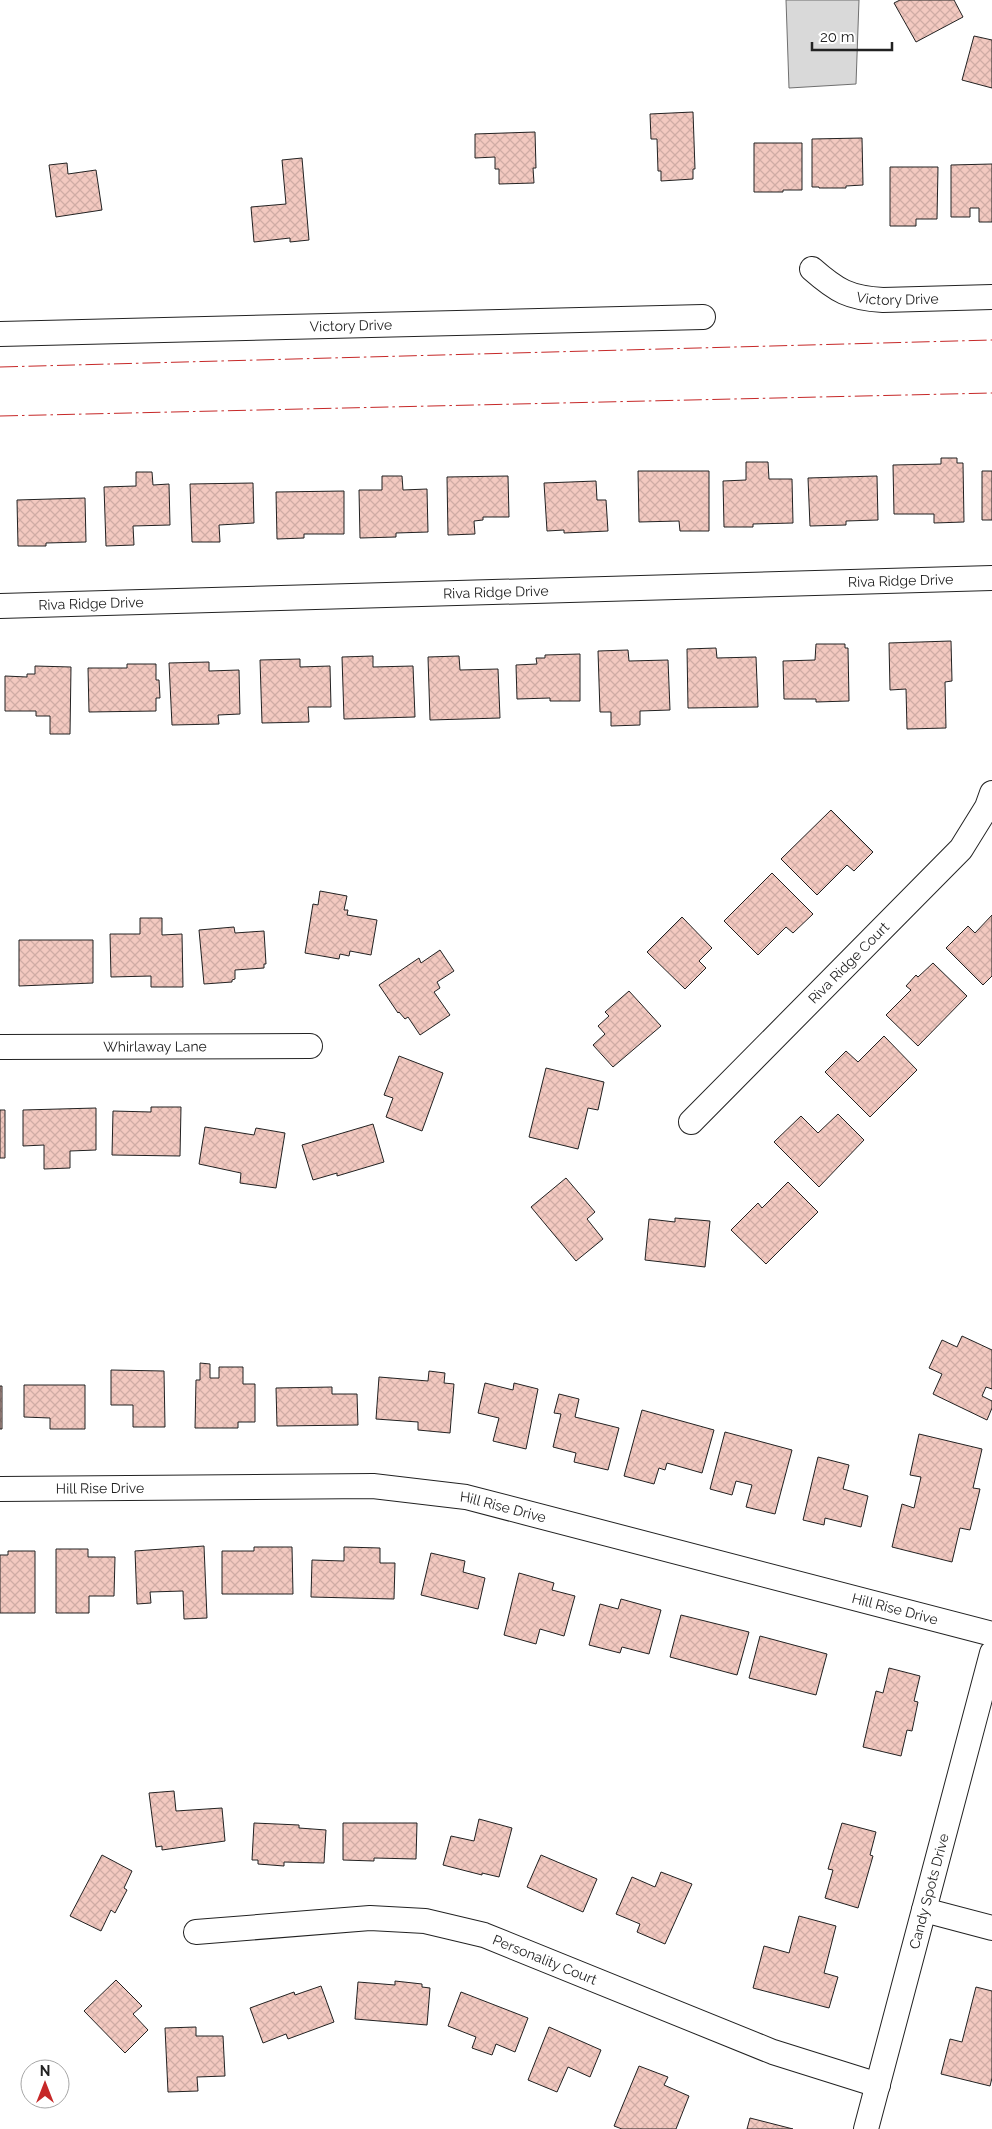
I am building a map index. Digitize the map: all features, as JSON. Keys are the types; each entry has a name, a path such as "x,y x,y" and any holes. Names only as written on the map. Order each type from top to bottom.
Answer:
{"street":[{"name":"Victory Drive","path":"812,269 834,287 866,299 992,297"},
{"name":"Victory Drive","path":"0,334 703,317"},
{"name":"Riva Ridge Drive","path":"0,606 992,578"},
{"name":"Riva Ridge Court","path":"691,1122 961,849 987,807 992,793"},
{"name":"Whirlaway Lane","path":"0,1047 310,1046"},
{"name":"Hill Rise Drive","path":"0,1489 373,1486 466,1497 992,1634"},
{"name":"Candy Spots Drive","path":"866,2129 992,1654"},
{"path":"924,1910 992,1928"},
{"name":"Personality Court","path":"196,1932 370,1918 424,1921 484,1935 773,2052 806,2064 878,2085"}],"shaded area":[{"path":"786,0 859,0 856,84 789,88"}],"building":[{"path":"900,0 954,0 963,17 916,42 894,3"},
{"path":"974,36 992,40 992,88 962,80"},
{"path":"693,112 695,169 693,169 693,179 661,181 661,171 658,171 657,139 651,139 650,114"},
{"path":"535,132 536,168 533,168 534,183 499,184 499,169 495,169 495,157 475,158 475,134"},
{"path":"862,138 863,185 846,186 846,188 812,187 812,139"},
{"path":"754,143 802,143 802,190 754,192"},
{"path":"302,158 309,240 290,242 290,238 254,242 251,207 286,204 282,160"},
{"path":"67,163 68,174 96,170 102,210 56,217 49,165"},
{"path":"992,164 992,222 979,222 979,208 970,208 970,217 951,217 951,165"},
{"path":"890,167 938,167 937,219 916,219 916,226 890,226"},
{"path":"941,458 957,458 957,463 963,463 964,522 934,523 934,514 894,514 893,465 941,464"},
{"path":"746,462 768,462 769,479 792,479 793,523 753,524 753,527 724,527 723,481 746,480"},
{"path":"638,471 709,471 709,531 680,531 679,521 639,522"},
{"path":"982,471 992,471 992,520 982,520"},
{"path":"136,472 152,472 153,485 169,484 170,525 133,526 134,545 106,546 104,487 136,486"},
{"path":"382,476 402,476 403,490 427,489 428,532 396,533 396,537 360,538 359,490 382,490"},
{"path":"508,476 509,517 483,517 483,520 474,521 475,534 448,535 447,477"},
{"path":"877,476 878,520 846,521 846,525 810,526 808,478"},
{"path":"596,481 597,500 606,500 608,531 564,533 564,530 547,531 544,483"},
{"path":"253,483 254,523 219,525 220,542 192,542 190,484"},
{"path":"344,491 344,534 304,534 304,538 277,539 276,492"},
{"path":"85,498 86,542 46,543 46,546 18,546 17,500"},
{"path":"951,641 952,681 945,682 946,728 907,729 906,689 890,690 889,643"},
{"path":"816,644 845,644 845,648 848,648 849,701 816,702 816,699 784,699 783,661 815,660"},
{"path":"716,648 717,658 756,657 758,707 688,708 687,649"},
{"path":"628,650 629,661 668,660 670,710 640,711 640,725 611,726 611,712 600,712 598,651"},
{"path":"580,654 580,701 550,701 550,698 517,699 516,665 537,664 536,658 545,658 545,655"},
{"path":"373,656 373,667 413,666 415,717 344,719 342,657"},
{"path":"459,656 460,670 498,669 500,718 430,720 428,657"},
{"path":"300,659 300,667 330,666 331,707 308,707 309,722 262,723 260,660"},
{"path":"209,662 209,671 239,670 240,714 218,715 219,724 172,725 169,663"},
{"path":"127,664 156,664 156,680 159,680 160,698 156,698 156,711 89,712 88,668 127,668"},
{"path":"35,666 71,667 70,734 50,734 50,716 36,716 36,711 5,711 5,676 27,677 27,674 35,674"},
{"path":"831,810 873,852 854,871 847,865 817,895 781,859"},
{"path":"772,873 813,914 793,933 786,927 758,955 724,921"},
{"path":"320,891 347,896 344,910 348,910 347,915 377,920 371,955 350,951 349,956 340,954 339,959 305,953 313,904 318,905"},
{"path":"992,915 992,976 983,985 946,948 968,926 975,933"},
{"path":"682,917 712,948 699,961 706,968 685,989 647,952"},
{"path":"140,918 162,918 162,935 182,934 183,987 151,987 151,976 111,977 110,934 140,934"},
{"path":"234,927 235,933 264,931 266,964 264,964 264,968 235,970 235,979 232,982 204,984 199,930"},
{"path":"19,940 93,940 93,983 19,986"},
{"path":"440,950 454,971 437,982 440,988 434,992 450,1015 420,1035 408,1017 405,1019 398,1013 379,985 419,958 421,963"},
{"path":"933,963 967,996 918,1046 886,1015 911,990 906,986 916,975 918,977"},
{"path":"629,991 661,1026 613,1067 593,1045 605,1034 598,1026 609,1016 605,1012"},
{"path":"884,1036 917,1070 870,1117 825,1072 846,1051 858,1062"},
{"path":"399,1056 443,1073 422,1131 386,1117 393,1098 384,1095"},
{"path":"546,1068 604,1082 598,1110 588,1108 578,1149 529,1137"},
{"path":"151,1107 181,1107 180,1156 112,1155 113,1111 151,1112"},
{"path":"96,1108 96,1150 70,1151 70,1168 44,1169 44,1145 23,1146 23,1110"},
{"path":"0,1110 5,1110 5,1158 0,1158"},
{"path":"838,1114 864,1140 819,1187 774,1142 801,1116 818,1133"},
{"path":"373,1124 384,1162 337,1176 337,1173 313,1180 302,1145"},
{"path":"205,1127 254,1135 256,1128 285,1133 276,1188 240,1183 241,1173 199,1164"},
{"path":"566,1178 595,1212 587,1219 603,1239 576,1261 531,1207"},
{"path":"788,1182 818,1212 766,1264 731,1230 758,1203 762,1208"},
{"path":"675,1218 710,1221 705,1267 645,1260 649,1219 675,1222"},
{"path":"962,1336 992,1350 992,1389 986,1387 982,1396 992,1401 992,1408 987,1420 933,1394 942,1374 929,1368 942,1340 957,1347"},
{"path":"200,1363 210,1364 210,1378 219,1378 219,1367 243,1367 243,1384 255,1384 255,1422 238,1422 238,1428 195,1428 196,1380 200,1380"},
{"path":"111,1370 164,1371 165,1427 133,1427 133,1405 111,1405"},
{"path":"429,1371 445,1373 444,1383 454,1384 450,1433 418,1430 418,1422 376,1419 379,1377 428,1381"},
{"path":"485,1383 513,1390 514,1383 538,1389 526,1449 493,1441 499,1418 478,1413"},
{"path":"24,1385 85,1385 85,1429 50,1429 50,1418 24,1417"},
{"path":"0,1386 2,1386 2,1429 0,1429"},
{"path":"332,1387 332,1394 357,1394 358,1425 277,1426 276,1388"},
{"path":"559,1394 579,1399 575,1417 619,1428 608,1470 574,1462 576,1453 553,1447 561,1414 554,1413"},
{"path":"642,1410 714,1430 702,1473 667,1463 665,1470 659,1468 654,1484 624,1476"},
{"path":"725,1432 792,1450 775,1514 746,1507 752,1485 736,1481 732,1495 710,1489"},
{"path":"919,1434 982,1449 973,1488 980,1489 970,1530 960,1528 952,1562 892,1547 902,1504 914,1508 921,1477 910,1475"},
{"path":"818,1457 849,1465 843,1489 868,1496 861,1527 825,1518 824,1525 803,1520"},
{"path":"204,1546 207,1618 184,1619 183,1591 150,1592 151,1603 137,1604 135,1551"},
{"path":"254,1547 292,1547 293,1594 222,1594 222,1551 254,1551"},
{"path":"344,1547 380,1548 380,1563 395,1563 394,1599 311,1597 312,1560 344,1561"},
{"path":"56,1549 88,1549 88,1557 115,1557 114,1596 89,1596 89,1613 56,1613"},
{"path":"8,1551 35,1551 35,1613 0,1613 0,1555 8,1555"},
{"path":"431,1553 465,1561 463,1572 485,1578 478,1609 421,1595"},
{"path":"519,1573 554,1583 552,1590 575,1596 564,1636 540,1629 536,1644 504,1635"},
{"path":"621,1599 661,1610 649,1654 622,1647 620,1653 589,1645 600,1604 618,1609"},
{"path":"681,1615 749,1632 737,1675 670,1657"},
{"path":"760,1636 827,1654 816,1695 749,1678"},
{"path":"889,1668 920,1676 914,1701 918,1702 912,1731 907,1730 901,1756 863,1747 876,1691 883,1693"},
{"path":"174,1791 176,1811 222,1808 225,1841 162,1850 162,1846 156,1847 149,1793"},
{"path":"479,1819 512,1828 499,1877 482,1873 482,1875 443,1865 451,1836 474,1841"},
{"path":"254,1823 299,1825 299,1828 326,1830 324,1863 284,1862 284,1866 258,1864 258,1860 252,1860"},
{"path":"343,1823 417,1823 416,1859 374,1858 374,1861 343,1860"},
{"path":"842,1823 876,1832 870,1855 873,1856 858,1908 825,1898 833,1870 828,1869"},
{"path":"102,1855 132,1871 124,1888 127,1890 115,1913 111,1910 101,1931 70,1916"},
{"path":"541,1855 597,1879 583,1912 527,1887"},
{"path":"661,1872 692,1884 665,1944 637,1932 640,1924 616,1914 632,1877 655,1887"},
{"path":"799,1916 836,1926 824,1973 838,1977 829,2008 753,1988 764,1946 789,1953"},
{"path":"116,1980 142,2006 133,2014 148,2030 125,2053 84,2011"},
{"path":"395,1981 422,1984 422,1987 430,1988 427,2025 355,2019 358,1982 395,1985"},
{"path":"321,1986 334,2022 288,2039 286,2034 263,2043 250,2008 294,1992 295,1995"},
{"path":"976,1987 992,1991 992,2078 990,2086 941,2074 950,2039 962,2042"},
{"path":"461,1992 528,2018 515,2052 496,2044 492,2055 472,2048 476,2037 448,2026"},
{"path":"196,2027 196,2036 223,2036 225,2076 197,2077 198,2091 168,2092 165,2028"},
{"path":"549,2027 601,2050 590,2077 568,2067 557,2092 528,2080"},
{"path":"639,2066 668,2077 664,2085 689,2096 676,2129 622,2129 614,2126"},
{"path":"750,2118 793,2129 747,2129"}],"power":[{"path":"0,367 992,340"},
{"path":"0,416 992,393"}]}
